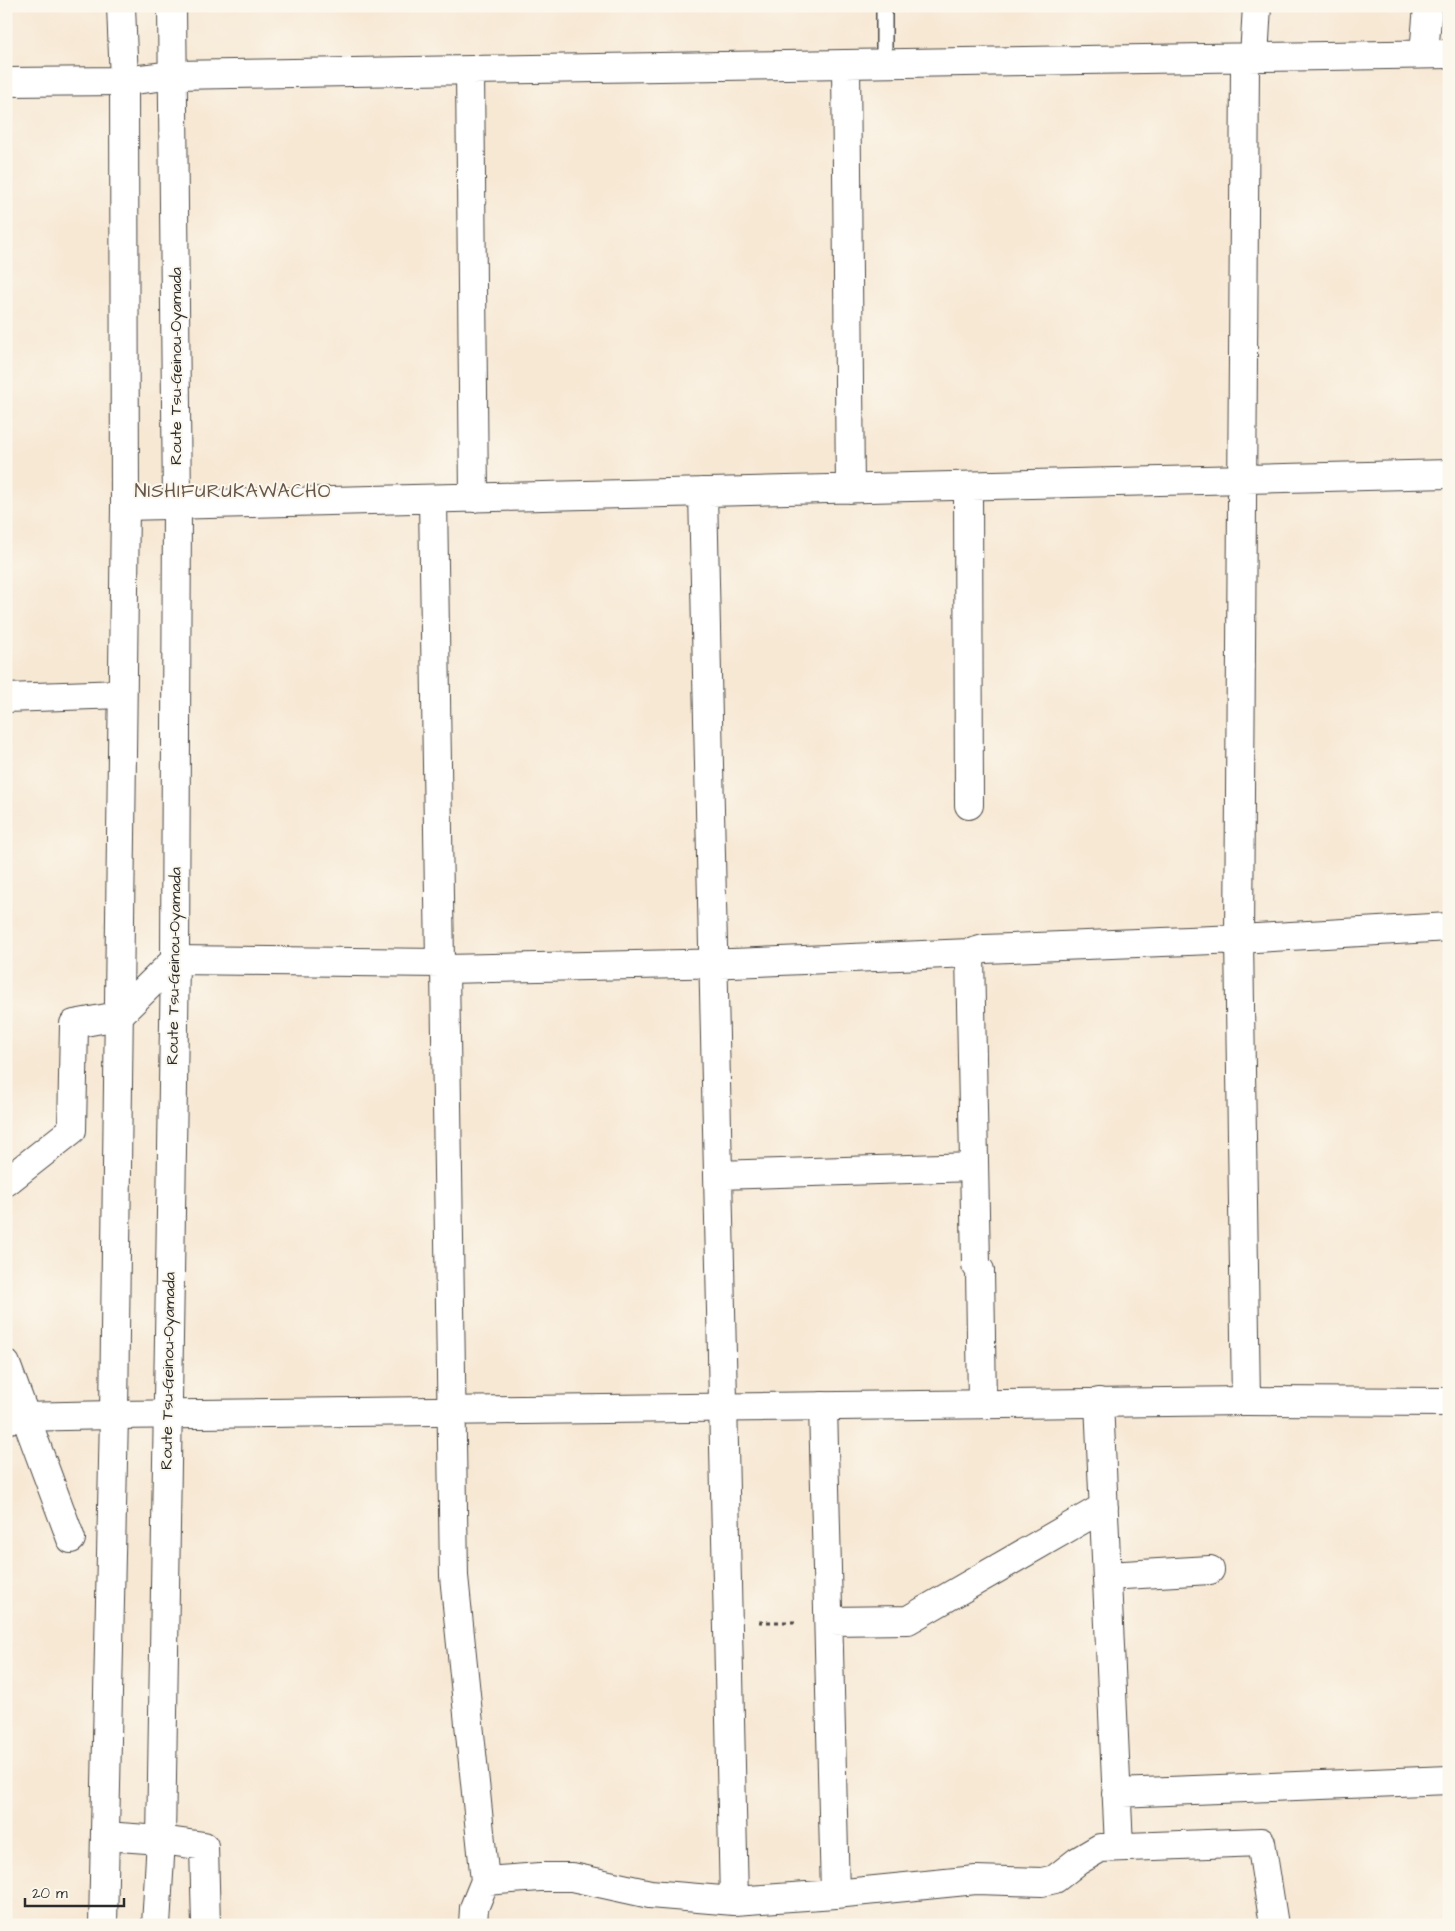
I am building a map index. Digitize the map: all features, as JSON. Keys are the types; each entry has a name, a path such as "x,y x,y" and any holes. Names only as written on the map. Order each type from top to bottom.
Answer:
{"street":[{"path":"102,1925 114,1415 124,506 124,82 121,6"},
{"name":"Route Tsu-Geinou-Oyamada","path":"156,1925 161,1840 175,960 177,505 172,6"},
{"path":"1246,1401 1239,939 1245,66 1254,57 1257,6"},
{"path":"6,82 124,82 174,76 1436,54 1428,6"},
{"path":"846,64 850,489"},
{"path":"470,71 474,498"},
{"path":"124,506 1449,474"},
{"path":"968,486 969,805"},
{"path":"703,492 734,1901"},
{"path":"433,499 454,1576 485,1881 474,1908 473,1925"},
{"path":"6,698 122,694"},
{"path":"6,1182 72,1130 74,1024 118,1016 175,960 443,966 732,963 970,953 984,949 1239,939 1449,927"},
{"path":"970,953 976,1265 980,1270 982,1404"},
{"path":"718,1175 974,1167"},
{"path":"6,1364 16,1419 71,1539"},
{"path":"16,1419 167,1414 1099,1402 1449,1402"},
{"path":"1099,1402 1119,1846"},
{"path":"823,1406 835,1894"},
{"path":"828,1621 908,1620 1104,1506"},
{"path":"1107,1576 1210,1570"},
{"path":"1116,1793 1449,1780"},
{"path":"105,1836 161,1840 204,1846 206,1925"},
{"path":"485,1881 540,1877 572,1878 650,1894 734,1901 835,1894 976,1880 1042,1882 1055,1879 1078,1861 1100,1848 1261,1842 1274,1925"}],"lane":[{"path":"884,6 884,63"}],"path":[{"path":"728,1622 828,1621"}],"district":[{"name":"NISHIFURUKAWACHO","path":"233,491"}]}
